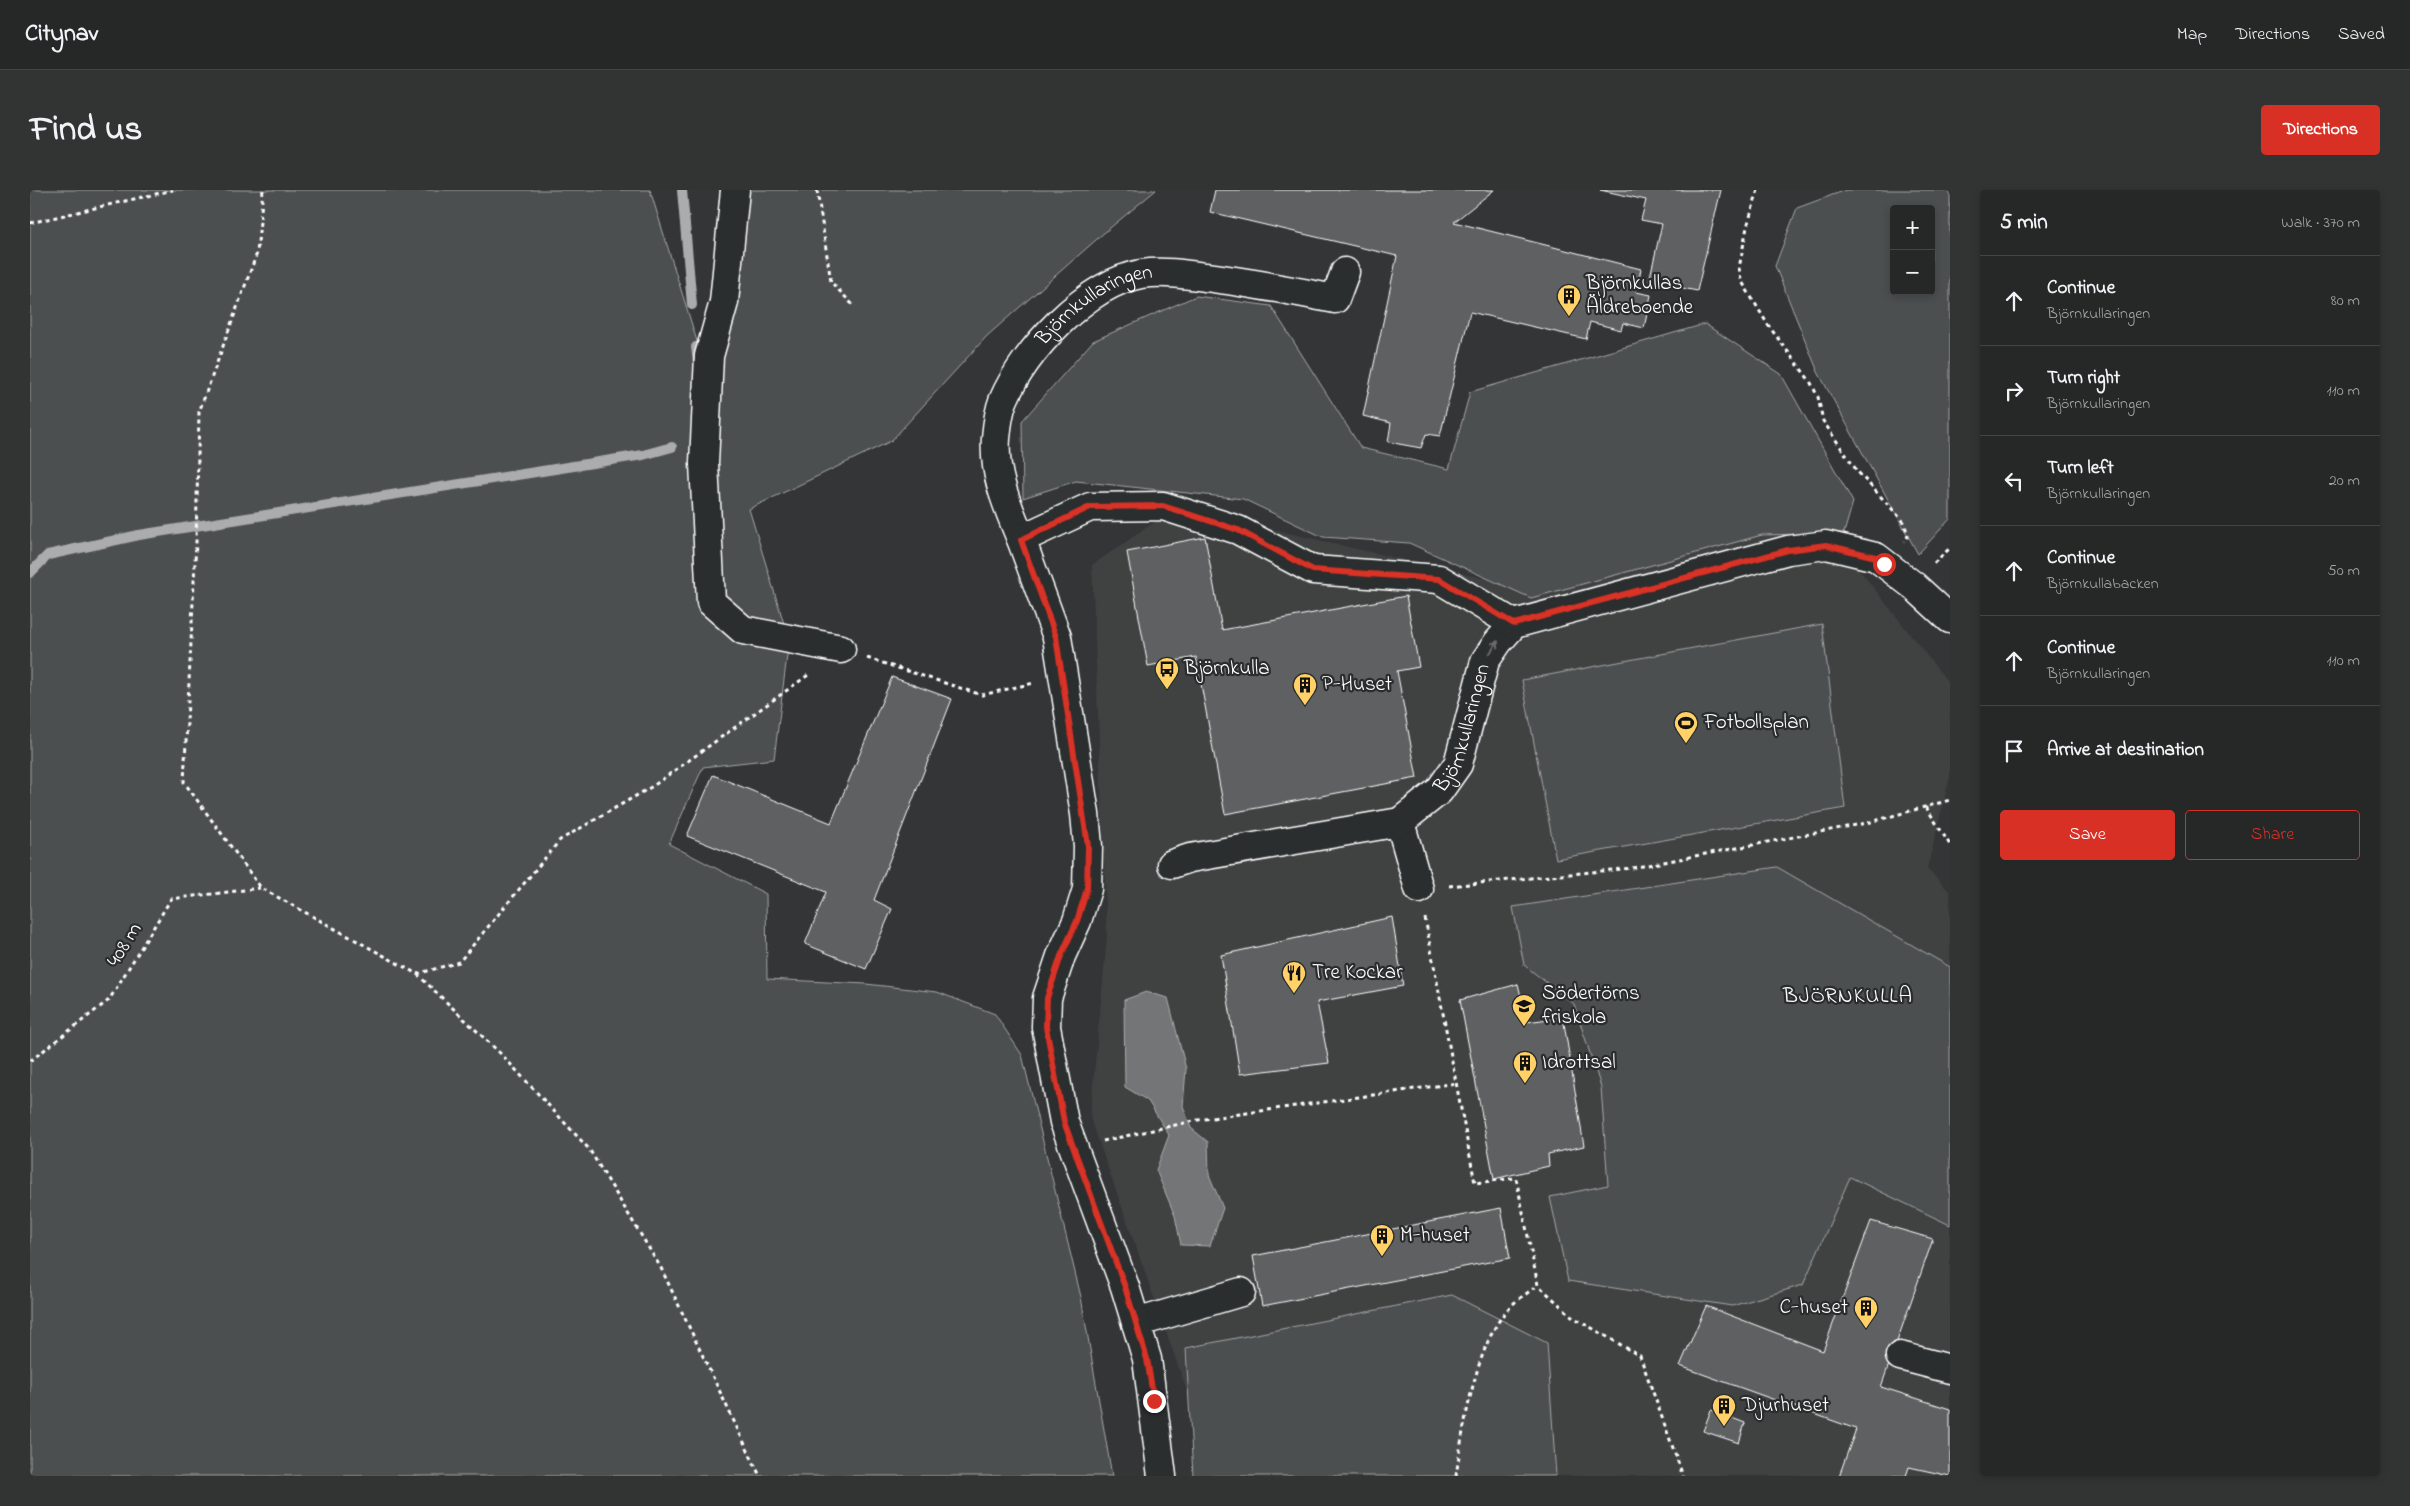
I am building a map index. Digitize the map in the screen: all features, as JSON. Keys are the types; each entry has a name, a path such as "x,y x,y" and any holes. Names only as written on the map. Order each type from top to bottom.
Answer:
{"street":[{"path":"736,190 724,302 708,356 704,463 711,602 743,630 841,649"},
{"name":"Björnkullaringen","path":"1136,1323 1125,1287 1064,1122 1046,1027 1047,998 1061,956 1077,921 1087,889 1088,846 1085,814 1056,637 1006,502 998,472 996,438 1002,402 1019,372 1051,331 1087,300 1111,284 1140,274 1171,273 1252,283 1335,299 1344,272"},
{"path":"1021,540 1090,507 1163,506 1238,530 1313,570 1439,579 1514,624 1788,550 1826,545 1876,557 1914,586 1950,619"},
{"name":"Björnkullaringen","path":"1400,822 1440,791 1458,764 1485,661 1514,624"},
{"path":"1172,864 1190,858 1400,822 1419,889"},
{"path":"1162,1476 1147,1359 1136,1323 1241,1292"},
{"path":"1900,1356 1950,1369"}],"path":[{"path":"30,223 173,190"},
{"path":"263,190 257,253 199,412 196,542 184,782 261,888 417,974 503,1056 589,1149 661,1268 760,1476"},
{"path":"817,190 831,282 853,306"},
{"path":"1758,190 1747,227 1739,268 1741,280 1768,325 1810,380 1818,397 1823,422 1850,461 1904,522 1908,536 1884,564"},
{"path":"417,974 459,962 560,840 653,786 820,667 841,649 982,695 1063,677"},
{"path":"1683,1476 1640,1356 1573,1317 1538,1285 1516,1178 1475,1183 1419,889 1504,879 1632,868 1867,824 1950,800"},
{"path":"1926,807 1950,845"},
{"name":"408 m","path":"30,1061 109,1000 171,899 261,888"},
{"path":"1096,1143 1198,1120 1457,1083"},
{"path":"1456,1476 1465,1415 1489,1338 1508,1309 1538,1285"}],"shaded area":[{"path":"30,190 650,190 710,383 725,219 720,190 1156,190 1105,232 987,336 891,441 749,509 789,640 774,759 703,767 669,844 766,894 767,979 866,984 937,992 995,1014 1022,1055 1081,1297 1112,1476 30,1476"},
{"path":"1846,190 1950,190 1950,519 1918,554 1818,372 1775,266 1797,208"},
{"path":"1196,296 1271,306 1361,448 1449,469 1470,392 1705,324 1781,374 1853,502 1844,533 1762,535 1531,598 1409,543 1323,537 1243,499 1076,481 1023,498 1022,421 1093,341"},
{"name":"Södertörns friskola","path":"1789,480 1950,685 1950,776 1927,869 1950,892 1950,1476 1223,1476 1199,1425 1090,1117 1107,937 1092,565 1177,507 1537,591"},
{"name":"Fotbollsplan","path":"1822,624 1845,808 1556,859 1522,680"},
{"path":"1777,867 1950,967 1950,1225 1850,1177 1803,1285 1732,1306 1568,1281 1550,1197 1608,1185 1601,1087 1574,1004 1524,965 1513,907"},
{"path":"1146,992 1168,998 1186,1069 1183,1106 1191,1128 1208,1142 1209,1175 1223,1208 1210,1246 1181,1245 1175,1216 1156,1170 1169,1135 1148,1101 1125,1087 1124,1000"},
{"path":"1452,1295 1547,1343 1556,1476 1193,1476 1186,1348"}],"building":[{"name":"Björnkullas Äldreboende","path":"1215,190 1494,190 1454,222 1641,269 1636,292 1651,295 1644,328 1623,323 1621,330 1590,322 1586,339 1470,312 1440,436 1426,434 1421,448 1388,442 1391,423 1363,416 1397,256 1210,212"},
{"name":"Björnkullas Äldreboende","path":"1600,190 1721,190 1697,291 1649,281 1662,224 1641,220 1646,200"},
{"name":"P-Huset","path":"1205,537 1222,630 1406,596 1419,667 1397,671 1417,778 1225,814 1196,657 1148,666 1127,552"},
{"path":"892,677 952,699 874,900 892,909 866,969 805,944 826,892 687,836 713,775 831,823"},
{"name":"Tre Kockar","path":"1392,917 1403,986 1317,1002 1329,1063 1240,1074 1221,955"},
{"name":"Idrottsal","path":"1518,984 1527,1022 1563,1017 1584,1146 1548,1154 1549,1166 1494,1179 1460,1000"},
{"name":"M-huset","path":"1501,1208 1510,1258 1262,1306 1253,1256"},
{"name":"C-huset","path":"1871,1221 1933,1239 1881,1387 1950,1409 1950,1476 1909,1467 1906,1476 1839,1476 1856,1429 1680,1366 1706,1306 1823,1351"},
{"name":"Djurhuset","path":"1711,1410 1745,1423 1739,1443 1703,1431"}],"waterway":[{"path":"682,190 692,305"},
{"path":"696,347 698,363"},
{"path":"30,573 48,555 139,535 643,455 672,447"}],"place":[{"name":"Björnkullas Äldreboende","path":"1569,317"},
{"name":"Björnkulla","path":"1167,690"},
{"name":"P-Huset","path":"1305,706"},
{"name":"Fotbollsplan","path":"1686,744"},
{"name":"Tre Kockar","path":"1294,994"},
{"name":"Södertörns friskola","path":"1524,1027"},
{"name":"Idrottsal","path":"1525,1084"},
{"name":"M-huset","path":"1382,1257"},
{"name":"C-huset","path":"1866,1329"},
{"name":"Djurhuset","path":"1724,1427"}],"district":[{"name":"BJÖRNKULLA","path":"1848,997"}],"route":[{"path":"1154,1401 1147,1359 1125,1287 1064,1122 1046,1027 1047,998 1061,956 1077,921 1087,889 1088,846 1085,814 1056,637 1021,540 1090,507 1163,506 1238,530 1313,570 1323,569 1439,579 1514,624 1568,611 1788,550 1826,545 1876,557 1884,564"}]}
